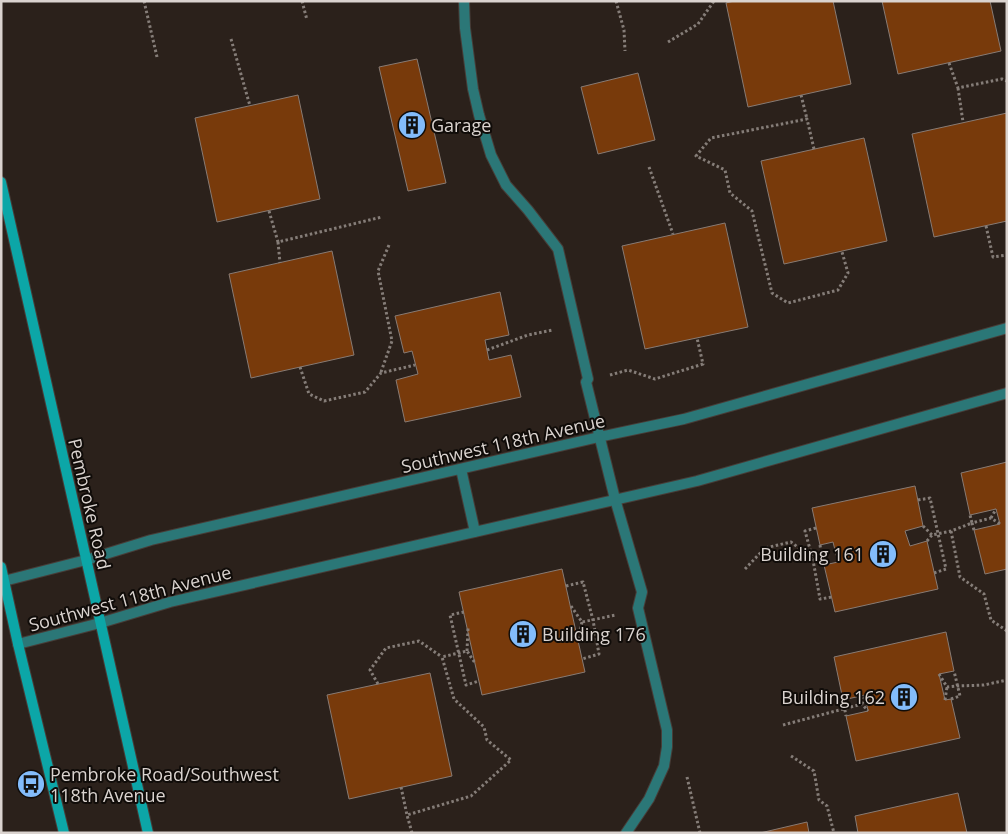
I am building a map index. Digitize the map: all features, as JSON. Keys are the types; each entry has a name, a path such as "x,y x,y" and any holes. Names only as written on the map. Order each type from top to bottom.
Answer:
{"main road":[{"name":"Pembroke Road","path":"1,182 148,833"},
{"path":"1,567 64,833"}],"street":[{"path":"464,1 473,89 491,155 506,185 528,210 558,250 588,378 586,382 599,437 642,592 638,608 667,730 667,747 664,766 649,799 626,833"},
{"name":"Southwest 118th Avenue","path":"4,581 86,560 151,540 684,419 1007,328"},
{"name":"Southwest 118th Avenue","path":"18,644 100,623 170,602 697,481 1007,393"},
{"path":"461,469 475,532"}],"path":[{"path":"144,1 157,57"},
{"path":"302,1 306,20"},
{"path":"616,1 624,30 625,51"},
{"path":"668,42 698,24 714,1"},
{"path":"231,39 250,106"},
{"path":"949,62 958,88 963,122"},
{"path":"958,88 1002,79 1007,81"},
{"path":"801,95 814,149"},
{"path":"807,119 711,138 696,156 725,170 730,193 752,211 772,293 788,303 838,290 848,273 842,252"},
{"path":"649,167 673,234"},
{"path":"269,211 278,242 280,263"},
{"path":"278,242 382,217"},
{"path":"986,226 993,257 1007,255"},
{"path":"300,367 309,394 324,401 365,392 380,373 392,342 378,270 389,245"},
{"path":"487,350 528,336 576,326"},
{"path":"586,382 628,370 655,380 703,364 696,338"},
{"path":"380,373 415,365"},
{"path":"918,500 930,498 939,534 946,569 934,573"},
{"path":"991,518 996,508"},
{"path":"970,514 974,530"},
{"path":"927,541 932,536 991,518 1000,524"},
{"path":"924,526 932,536"},
{"path":"816,528 805,530 820,599 832,597"},
{"path":"951,531 960,577 984,594 992,620 1007,631"},
{"path":"745,569 765,548 791,542 813,560"},
{"path":"820,545 824,565"},
{"path":"813,560 822,558"},
{"path":"566,586 583,582 593,620 599,654 582,659"},
{"path":"571,606 582,622 578,639"},
{"path":"464,612 450,615 458,653 466,685 479,681"},
{"path":"582,622 593,620"},
{"path":"468,628 467,650 475,663"},
{"path":"378,684 370,670 386,648 419,641 442,657 454,699 484,727 487,740 511,760 471,796 407,815"},
{"path":"442,657 467,650"},
{"path":"951,699 960,696 954,671"},
{"path":"938,674 947,687 945,700"},
{"path":"947,687 984,685 1007,680"},
{"path":"862,704 865,695"},
{"path":"843,700 846,716"},
{"path":"784,725 862,704"},
{"path":"862,704 868,711"},
{"path":"791,756 814,771 819,800 827,806 834,833"},
{"path":"687,777 700,833"},
{"path":"401,787 412,833"}],"building":[{"path":"734,1 833,1 851,84 748,107 726,3"},
{"path":"882,1 990,1 1001,51 898,74"},
{"name":"Garage","path":"417,59 446,183 408,191 379,67"},
{"path":"638,73 655,140 598,154 581,87"},
{"path":"298,95 320,199 217,222 195,118"},
{"path":"1007,113 1007,221 934,237 912,134"},
{"path":"864,138 887,241 784,264 761,161"},
{"path":"725,223 748,327 645,349 622,246"},
{"path":"332,251 354,355 251,378 229,274"},
{"path":"500,292 509,335 485,340 489,360 511,355 521,397 405,422 396,380 418,374 412,351 404,353 395,316"},
{"path":"1007,462 1007,569 985,574 974,530 1000,524 996,509 970,515 961,473"},
{"name":"Building 161","path":"915,486 923,526 905,531 910,546 927,541 938,589 835,612 824,565 838,562 833,542 820,545 812,508"},
{"name":"Building 176","path":"562,569 585,672 482,695 459,592"},
{"name":"Building 162","path":"946,632 954,671 939,674 945,700 951,699 960,738 856,761 846,716 868,711 865,695 843,700 834,657"},
{"path":"430,673 452,776 349,799 327,695"},
{"path":"958,793 967,833 858,833 855,816"},
{"path":"807,822 809,833 760,833"}],"place":[{"name":"Garage","path":"412,125"},
{"name":"Building 161","path":"883,554"},
{"name":"Building 176","path":"523,634"},
{"name":"Building 162","path":"904,697"},
{"name":"Pembroke Road/Southwest 118th Avenue","path":"31,784"}]}
